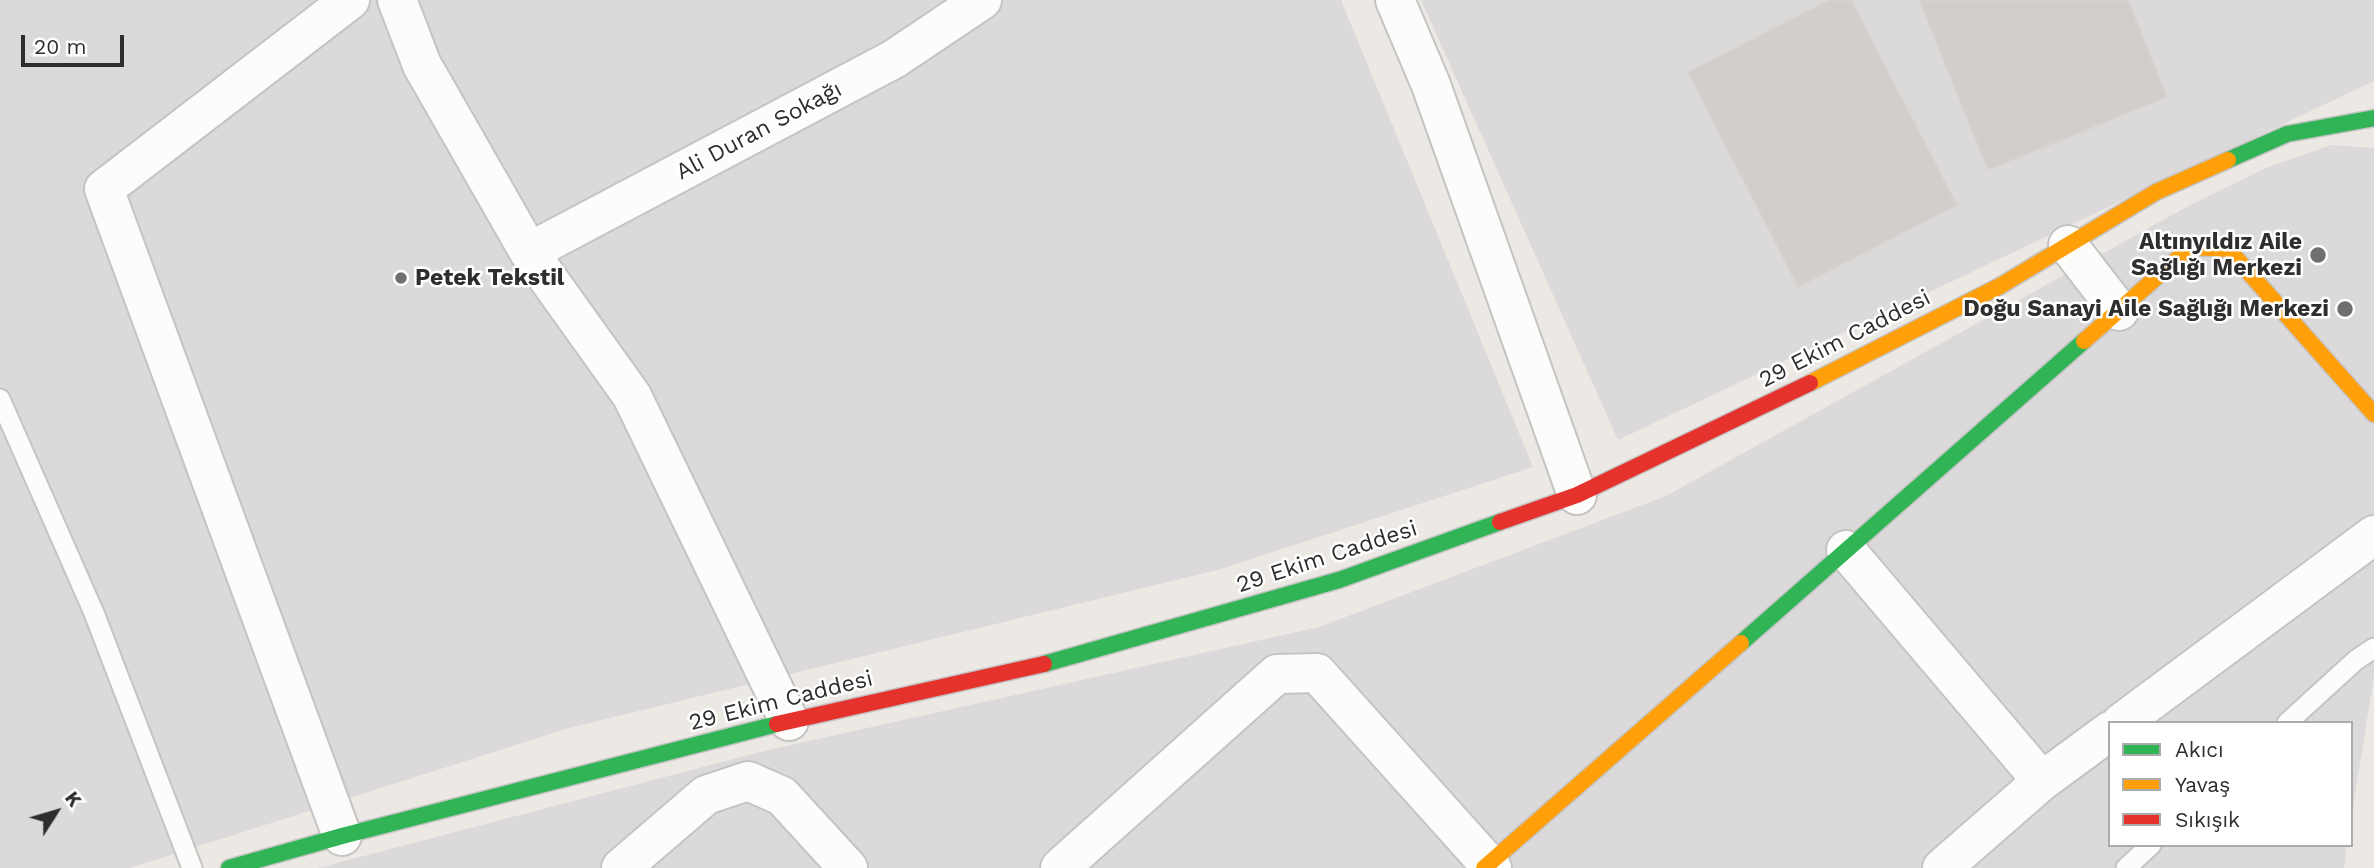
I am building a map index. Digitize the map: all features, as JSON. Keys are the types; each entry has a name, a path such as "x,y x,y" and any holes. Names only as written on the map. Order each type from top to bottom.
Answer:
{"street":[{"path":"342,836 104,189 350,0"},
{"path":"397,0 422,65 529,252 632,396 789,721"},
{"name":"Ali Duran Sokağı","path":"529,252 894,59 982,0"},
{"path":"1395,0 1432,85 1577,495"},
{"name":"29 Ekim Caddesi","path":"229,868 342,836 789,721 1053,662 1326,584 1577,495 1798,389 2000,286 2156,192 2287,134 2374,118"},
{"path":"2068,246 2119,311"},
{"path":"1060,868 1277,674 1317,673 1488,867 2192,247 2228,249 2374,414"},
{"path":"2124,721 2374,535"},
{"path":"1846,550 2042,781"},
{"path":"1942,868 2042,781 2108,732"},
{"path":"621,868 706,795 748,781 782,796 848,868"}],"lane":[{"path":"0,399 94,614 192,868"},
{"path":"2289,721 2356,660 2374,648"},
{"path":"2126,868 2149,847"}],"shaded area":[{"path":"0,0 1341,0 1533,467 1221,569 569,728 130,868 0,868"},
{"path":"1421,0 2374,0 2374,81 1618,440"},
{"path":"2331,145 2374,148 2374,676 2353,807 2353,721 2108,721 2108,847 2347,847 2344,868 318,868 760,752 1319,627 1666,496 2190,205 2266,168"}],"building":[{"path":"1829,0 1851,0 1957,205 1798,287 1688,72"},
{"path":"1919,0 2128,0 2167,97 1988,170"}],"traffic: fast":[{"path":"2228,160 2287,134 2374,118"},
{"path":"1741,643 2084,341"},
{"path":"1044,664 1339,580 1500,522"},
{"path":"229,868 342,836 777,724"}],"traffic: slow":[{"path":"1810,383 2000,286 2156,192 2228,160"},
{"path":"2084,341 2191,247 2228,249 2374,414"},
{"path":"1484,868 1741,643"}],"traffic: jam":[{"path":"1500,522 1577,495 1810,383"},
{"path":"777,724 1044,664"}],"place":[{"name":"Altınyıldız Aile Sağlığı Merkezi","path":"2318,255"},
{"name":"Petek Tekstil","path":"401,278"},
{"name":"Doğu Sanayi Aile Sağlığı Merkezi","path":"2345,309"}]}
